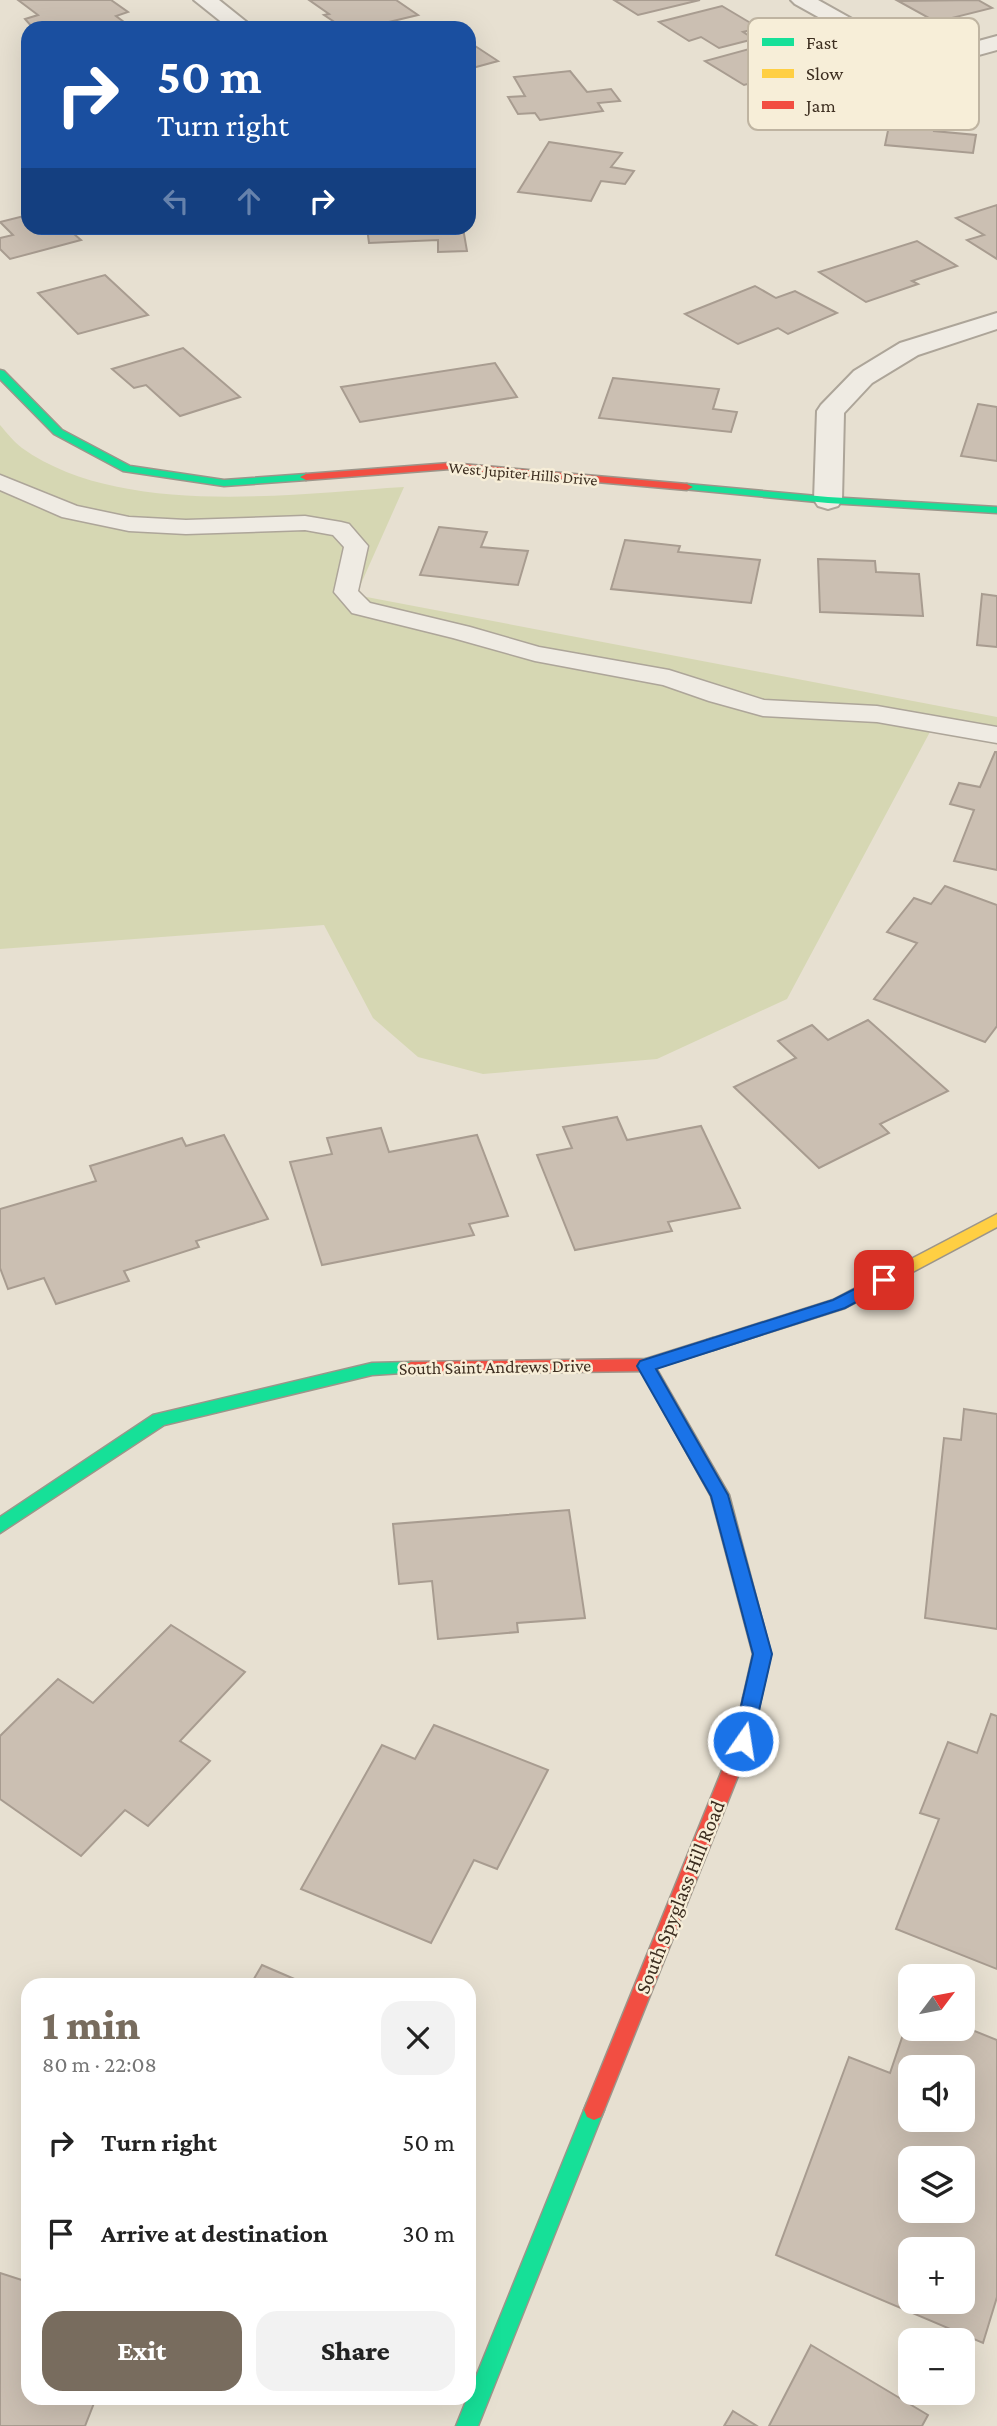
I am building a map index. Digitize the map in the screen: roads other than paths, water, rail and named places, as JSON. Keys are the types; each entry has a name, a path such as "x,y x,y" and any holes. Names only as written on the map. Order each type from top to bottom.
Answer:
{"street":[{"path":"205,0 234,21"},
{"path":"802,0 834,18"},
{"path":"979,48 997,43"},
{"path":"828,500 831,411 863,377 909,349 997,321"},
{"name":"West Jupiter Hills Drive","path":"0,373 58,432 127,469 224,483 450,466 828,500 997,510"},
{"name":"South Saint Andrews Drive","path":"0,1526 159,1420 372,1369 646,1366 839,1304 997,1220"},
{"name":"South Spyglass Hill Road","path":"476,2404 743,1741 762,1654 720,1495 646,1366"},
{"name":"South Spyglass Hill Road","path":"467,2426 475,2405"}],"lane":[{"path":"0,482 70,512 129,524 186,527 305,523 341,529 356,546 346,592 361,608 535,653 669,678 718,696 763,708 877,714 997,735"}]}
